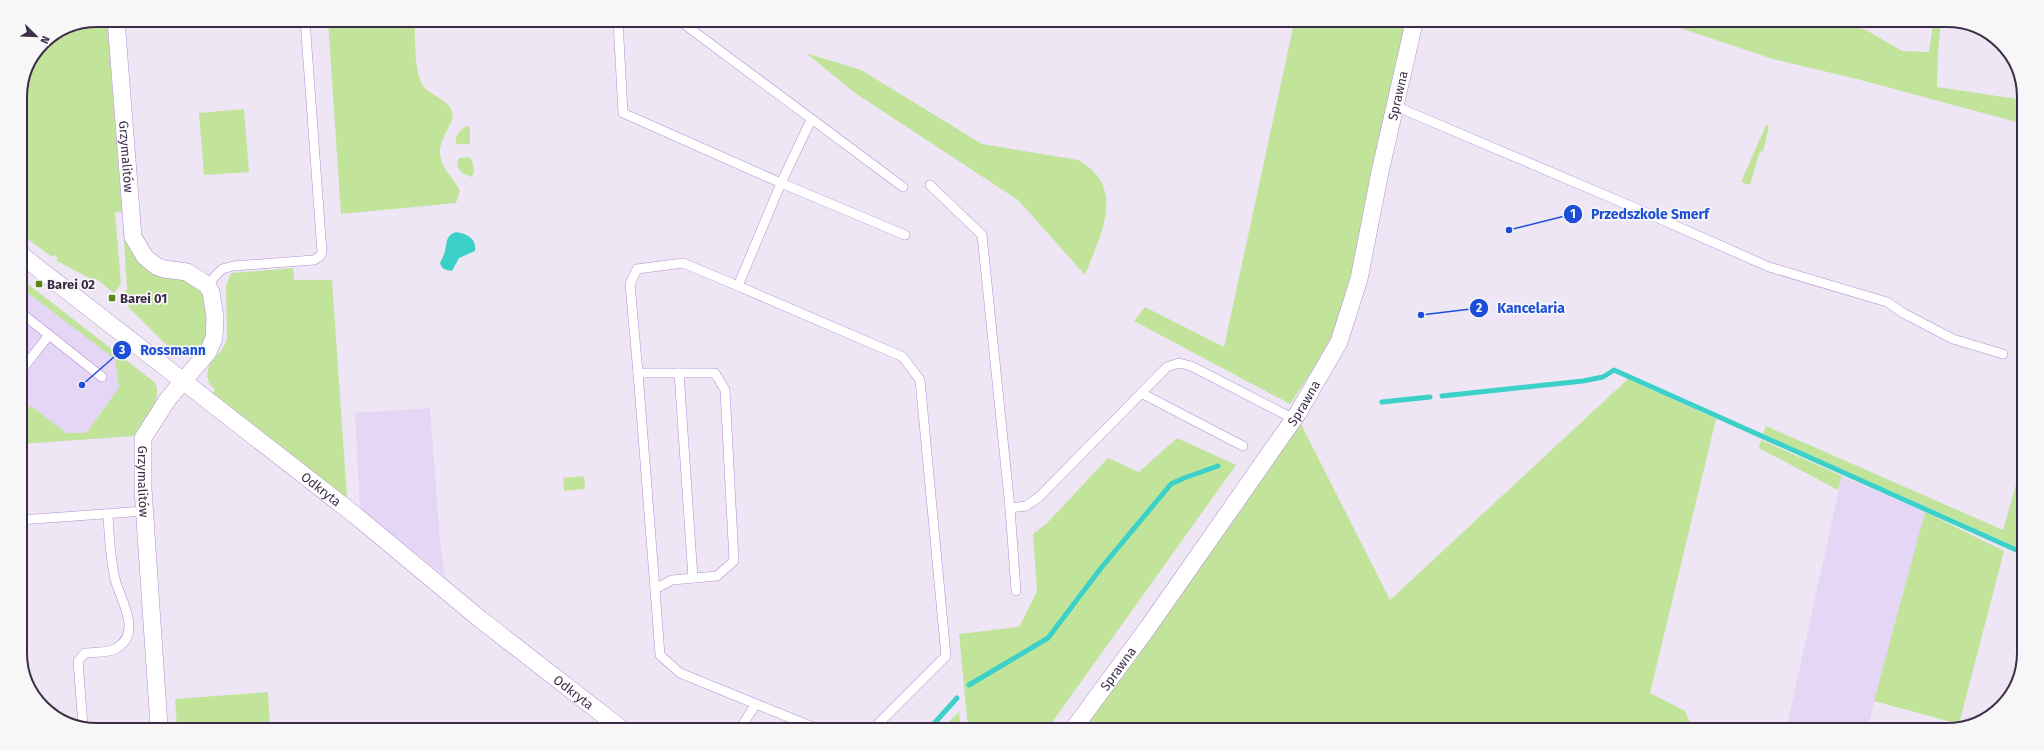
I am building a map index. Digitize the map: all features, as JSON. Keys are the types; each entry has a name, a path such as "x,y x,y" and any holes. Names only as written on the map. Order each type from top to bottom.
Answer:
{"street":[{"name":"Grzymalitów","path":"117,27 133,237 145,258 156,266 164,269 187,272 207,285 211,292 213,302 214,338 202,361 168,399 143,438 142,460 159,723"},
{"name":"Sprawna","path":"1078,723 1149,626 1294,418 1327,366 1339,342 1347,321 1359,279 1380,172 1413,27"},
{"name":"Odkryta","path":"27,259 355,515 480,619 614,723"}],"lane":[{"path":"207,285 222,269 233,266 314,260 320,256 322,252 306,27"},
{"path":"618,27 623,113 781,183 904,235"},
{"path":"688,27 903,187"},
{"path":"1395,106 1640,210 1769,268 1887,302 1903,313 1953,339 2003,354"},
{"path":"738,286 781,183 811,120"},
{"path":"930,185 982,235 1010,508 1016,591"},
{"path":"801,723 680,673 660,655 630,284 637,268 683,263 903,357 920,380 946,656 879,723"},
{"path":"27,318 102,377"},
{"path":"27,363 49,335"},
{"path":"1010,508 1026,506 1038,497 1167,367 1179,363 1191,366 1294,418"},
{"path":"638,373 715,373 725,390 734,561 717,576 672,580 655,589"},
{"path":"679,373 693,578"},
{"path":"1141,393 1243,446"},
{"path":"27,520 145,511"},
{"path":"83,721 78,660 85,653 115,649 126,638 130,627 128,613 116,581 112,561 108,514"},
{"path":"744,723 756,704"}],"shaded area":[{"path":"108,27 122,213 115,212 121,284 114,293 95,278 93,280 59,262 56,260 58,258 54,255 52,257 27,238 28,83 32,70 40,56 56,56 56,40 58,39 70,32 83,28"},
{"path":"328,27 414,27 417,67 422,83 426,89 450,107 453,115 442,141 440,151 442,163 460,191 456,203 341,214"},
{"path":"1293,27 1404,27 1351,274 1334,332 1316,365 1290,404 1134,321 1145,307 1224,347"},
{"path":"1677,27 1857,27 1868,31 1902,51 1929,52 1933,27 1941,27 1937,87 2017,99 2017,122 1857,79 1773,59"},
{"path":"806,53 861,70 982,144 1078,160 1093,171 1102,184 1106,198 1106,213 1103,229 1085,275 1018,200 855,93"},
{"path":"244,109 249,172 204,175 199,113"},
{"path":"1766,125 1769,127 1763,152 1760,151 1750,185 1741,182"},
{"path":"468,126 470,128 470,144 456,144 458,133"},
{"path":"468,157 472,160 474,171 472,177 463,173 457,165 459,158"},
{"path":"123,227 128,246 137,260 146,268 187,280 201,290 204,297 207,325 206,338 196,351 192,348 186,352 174,352 128,307 129,305 121,298 127,289"},
{"path":"456,232 467,235 473,240 475,251 459,258 452,271 444,269 440,263 450,235"},
{"path":"293,268 294,280 332,280 347,498 212,394 215,389 209,384 207,374 209,365 221,351 227,340 226,286 231,273"},
{"path":"27,283 157,385 157,400 134,436 27,444"},
{"path":"27,283 154,382 157,389 157,396 152,410 134,436 27,444 27,409 31,406 66,433 86,433 119,388 115,359 27,292"},
{"path":"1628,379 1716,419 1650,693 1685,711 1690,723 1087,723 1300,422 1390,600"},
{"path":"430,408 440,541 445,576 360,508 355,413"},
{"path":"1766,426 2003,530 2017,481 2017,547 1763,434"},
{"path":"1177,438 1236,465 1052,723 968,723 959,634 1019,627 1037,591 1033,534 1047,523 1108,458 1139,472"},
{"path":"1761,440 1842,476 1838,490 1759,448"},
{"path":"584,476 585,489 564,491 563,478"},
{"path":"1842,476 1925,512 1869,723 1788,723"},
{"path":"1925,512 2004,551 1960,721 1953,722 1874,701"},
{"path":"268,692 270,723 177,723 175,699"},
{"path":"959,712 960,723 947,723"}],"waterway":[{"path":"1442,396 1583,381 1603,377 1614,370 2017,550"},
{"path":"1382,402 1430,397"},
{"path":"969,685 1048,638 1101,568 1171,484 1218,466"},
{"path":"934,723 957,698"}],"place":[{"name":"Przedszkole Smerf","path":"1509,230"},
{"name":"Barei 02","path":"39,284"},
{"name":"Barei 01","path":"112,298"},
{"name":"Kancelaria","path":"1421,315"},
{"name":"Rossmann","path":"82,385"}]}
